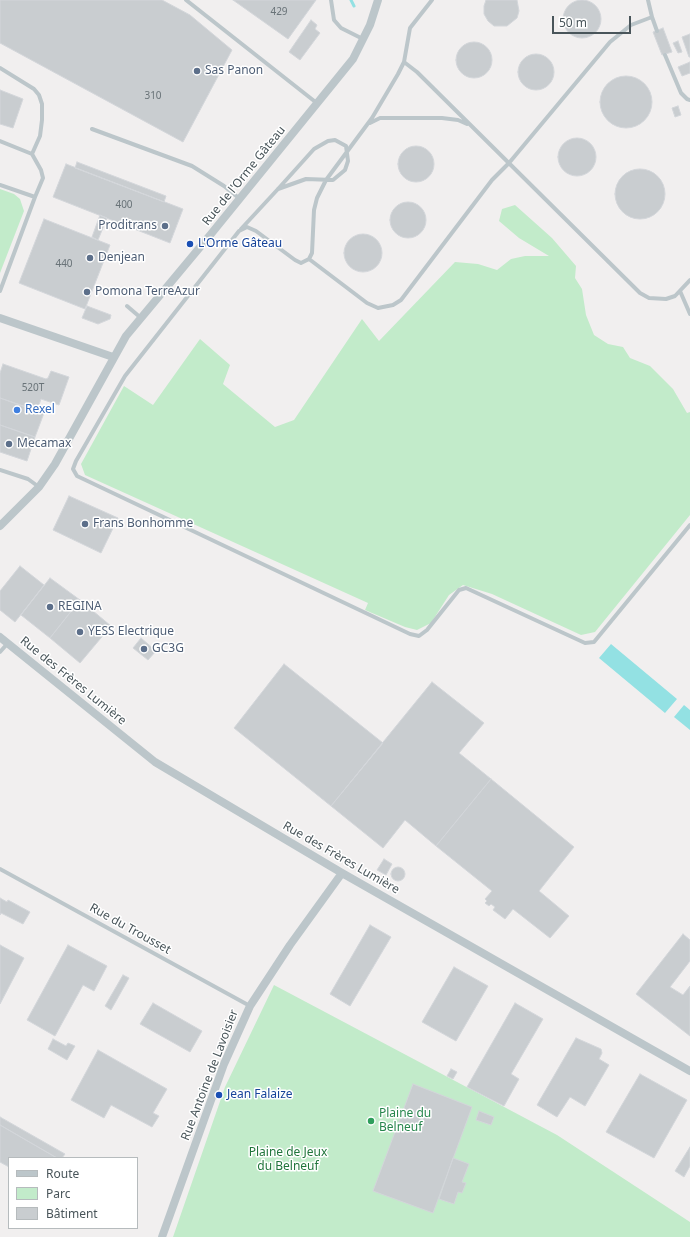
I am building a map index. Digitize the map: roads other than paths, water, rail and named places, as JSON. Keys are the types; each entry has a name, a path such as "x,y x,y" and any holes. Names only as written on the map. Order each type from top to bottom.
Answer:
{"street":[{"name":"Rue de l'Orme Gâteau","path":"0,526 39,487 60,455 126,336 318,104 353,59 364,39 378,0"},
{"path":"0,318 113,357"},
{"name":"Rue des Frères Lumière","path":"0,636 155,762 342,873 690,1072"},
{"name":"Rue Antoine de Lavoisier","path":"162,1237 224,1064 250,1006 290,945 342,873"}],"lane":[{"path":"186,0 318,104"},
{"path":"331,0 334,20 341,28 364,39"},
{"path":"239,231 248,227 256,231 295,260 301,262 309,259 312,253 314,210 319,193 326,180 347,150 368,125 404,62 410,28 432,0"},
{"path":"648,0 657,31"},
{"path":"309,259 372,306 378,308 393,305 401,300 412,288 492,180 509,163 610,42 630,24 652,16"},
{"path":"665,55 681,93 690,100"},
{"path":"404,62 417,72 640,293 648,298 666,298 675,296 690,280"},
{"path":"0,68 34,89 39,95 42,104 42,120 40,136 32,154"},
{"path":"368,125 380,118 442,118 458,120 470,125"},
{"path":"92,129 192,166 224,186 240,199"},
{"path":"278,189 306,179 333,180 345,170 348,161 347,150 342,143 335,140 328,141 314,149 239,231 125,376 76,461 73,469 78,476 410,634 419,636 427,630 459,590 466,588 586,642 594,642 690,525"},
{"path":"0,141 32,154 41,170 43,178 0,291"},
{"path":"0,185 35,197"},
{"path":"680,291 690,314"},
{"path":"127,306 141,318"},
{"path":"0,470 28,479 39,487"},
{"path":"0,652 8,643"},
{"name":"Rue du Trousset","path":"0,869 250,1006"}],"water":[{"path":"611,644 677,699 665,713 599,658"},
{"path":"684,705 690,710 690,730 674,717"}],"waterway":[{"path":"351,0 354,6"}],"place":[{"name":"Sas Panon","path":"197,71"},
{"name":"Proditrans","path":"165,226"},
{"name":"L'Orme Gâteau","path":"190,244"},
{"name":"Denjean","path":"90,258"},
{"name":"Pomona TerreAzur","path":"87,292"},
{"name":"Rexel","path":"17,410"},
{"name":"Mecamax","path":"9,444"},
{"name":"Frans Bonhomme","path":"85,524"},
{"name":"REGINA","path":"50,607"},
{"name":"YESS Electrique","path":"80,632"},
{"name":"GC3G","path":"144,649"},
{"name":"Jean Falaize","path":"219,1095"},
{"name":"Plaine du Belneuf","path":"371,1121"}],"park label":[{"name":"Plaine de Jeux du Belneuf","path":"288,1160"}]}
